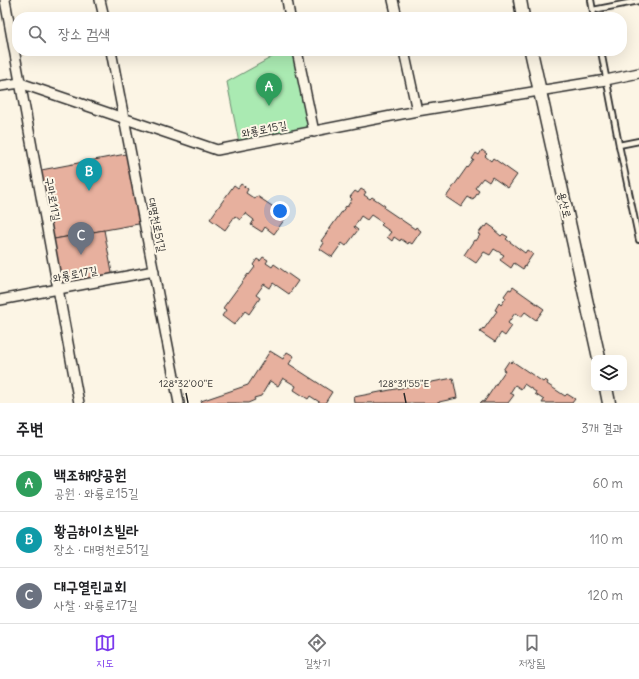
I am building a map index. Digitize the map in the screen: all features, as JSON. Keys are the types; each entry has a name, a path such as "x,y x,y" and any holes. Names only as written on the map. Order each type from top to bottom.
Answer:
{"main road":[{"path":"520,0 522,12"},
{"name":"용산로","path":"532,56 598,355"},
{"path":"607,391 609,403"}],"street":[{"name":"구마로11길","path":"5,0 12,38"},
{"path":"100,0 103,12"},
{"path":"287,0 289,12"},
{"path":"393,0 396,12"},
{"name":"구마로11길","path":"15,56 78,403"},
{"name":"대명천로51길","path":"112,56 179,403"},
{"path":"298,56 314,132"},
{"path":"405,56 417,111"},
{"name":"와룡로15길","path":"20,82 217,150 417,111 639,74"},
{"path":"0,86 20,82"},
{"name":"와룡로17길","path":"0,300 154,271"}],"lane":[{"path":"591,0 593,10 639,1"},
{"path":"602,56 639,240"},
{"path":"619,145 639,141"}],"green space":[{"path":"274,56 295,56 311,129 239,143 227,82"}],"building":[{"path":"482,150 487,154 485,156 491,161 493,158 517,175 508,188 492,177 489,182 483,178 475,188 479,191 473,200 468,197 461,207 446,197 467,167 468,168 474,160 472,159 476,153 479,155"},
{"path":"131,153 144,223 49,240 36,171"},
{"path":"241,184 248,189 246,193 255,199 257,196 287,216 274,234 265,227 262,232 251,225 254,220 245,213 240,220 235,216 225,230 210,219 234,185 238,188"},
{"path":"361,189 366,192 364,195 370,199 372,197 385,206 384,208 415,229 416,227 421,231 412,244 409,242 408,244 401,239 400,241 394,237 392,241 387,237 391,232 381,225 383,223 371,215 367,220 361,216 354,227 358,230 346,246 342,243 332,257 320,249 324,243 321,241 346,206 347,207 352,199 350,197 355,191 358,193"},
{"path":"488,224 501,236 503,234 508,237 506,239 525,253 527,250 533,254 523,269 514,263 511,268 500,260 504,255 494,249 490,255 484,252 476,263 464,255 474,240 476,241 480,235 478,234 484,226 486,227"},
{"path":"104,230 113,278 58,289 49,240"},
{"path":"263,257 268,260 266,263 272,267 274,264 298,281 289,294 273,283 270,288 264,284 256,295 260,298 249,314 245,311 234,325 222,316 226,310 223,308 248,274 249,275 255,267 253,265 257,259 260,261"},
{"path":"513,287 544,309 536,320 525,312 521,317 515,313 508,323 512,326 505,336 501,333 495,342 480,332 483,328 484,329 497,311 495,310 499,303 501,305 506,298 504,296 509,289 511,290"},
{"path":"270,351 283,359 287,352 294,356 289,364 332,392 325,403 321,403 310,396 308,399 294,390 296,386 283,378 278,386 270,381 261,396 254,398 255,400 248,403 202,403 201,401 248,385"},
{"path":"509,361 511,363 512,361 543,382 545,380 548,382 547,384 565,396 567,394 575,399 572,403 542,403 544,400 535,394 536,392 524,384 521,389 515,385 510,393 514,395 508,403 480,403 482,401 484,402 505,371 503,370"},
{"path":"453,378 457,398 439,403 355,403 354,397"}],"place":[{"name":"백조해양공원","path":"269,106"},
{"name":"황금하이츠빌라","path":"89,191"},
{"name":"대구열린교회","path":"81,255"}]}
